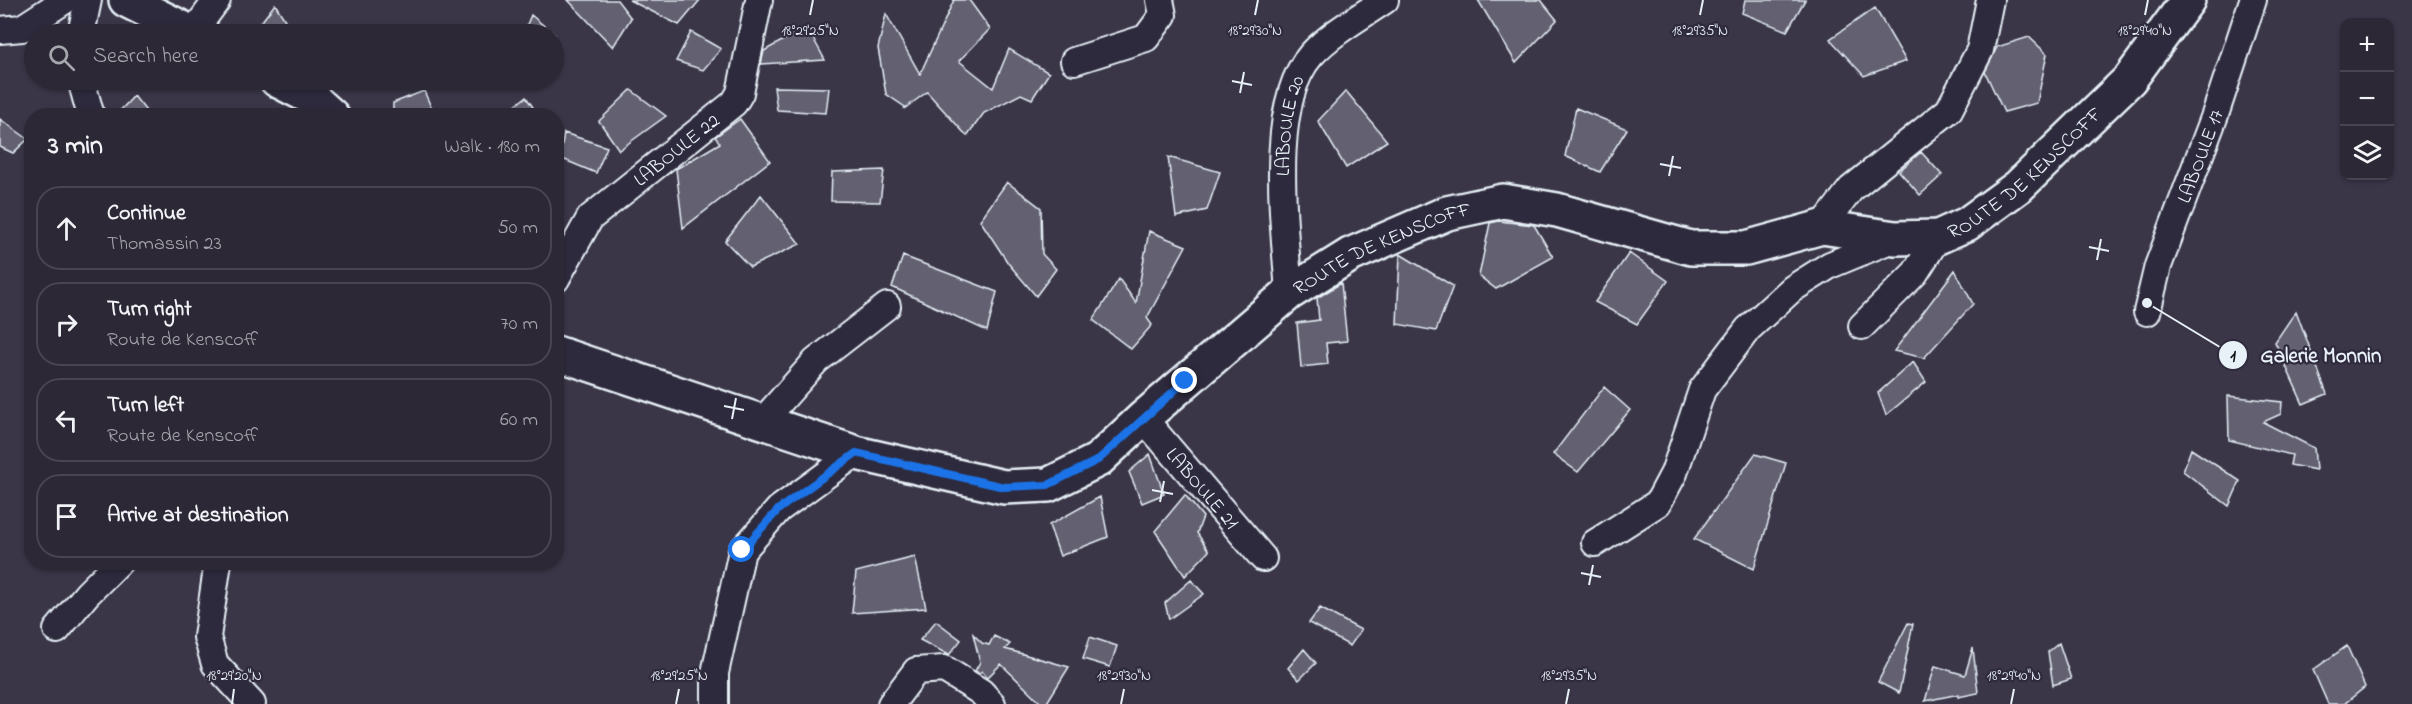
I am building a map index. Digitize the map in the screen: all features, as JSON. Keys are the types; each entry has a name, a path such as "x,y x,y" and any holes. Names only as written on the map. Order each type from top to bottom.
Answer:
{"main road":[{"path":"126,0 173,24"},
{"name":"ROUTE DE KENSCOFF","path":"564,356 856,453 1004,487 1048,485 1098,460 1143,418 1289,293 1350,255 1447,213 1503,201 1557,210 1691,248 1746,248 1822,227 1895,237 1938,237 1967,224 2019,186 2130,79 2188,0"},
{"path":"296,90 312,98 323,108"}],"street":[{"path":"28,24 65,0"},
{"path":"83,24 88,0"},
{"path":"200,24 218,0"},
{"name":"LABOULE 22","path":"564,265 590,218 734,103 740,93 759,0"},
{"path":"1074,61 1146,38 1163,15 1160,0"},
{"name":"LABOULE 20","path":"1289,293 1282,182 1283,140 1297,78 1310,56 1329,39 1385,0"},
{"path":"1822,227 1851,189 1949,110 1980,50 1990,0"},
{"name":"LABOULE 17","path":"2147,312 2158,266 2215,115 2253,0"},
{"path":"0,30 24,27"},
{"path":"84,90 89,108"},
{"path":"1595,543 1658,503 1674,473 1702,390 1748,329 1792,289 1830,265 1895,237"},
{"path":"1862,326 1915,273 1938,237"},
{"path":"761,423 816,361 887,306"},
{"name":"LABOULE 21","path":"1143,418 1263,558"},
{"path":"715,704 715,673 742,550 779,509 856,453"},
{"path":"57,630 111,570"},
{"path":"217,570 207,637 215,664 252,704"},
{"path":"891,704 916,671 944,669 981,692 992,704"}],"building":[{"path":"568,0 617,0 631,18 613,47"},
{"path":"629,0 700,0 679,25"},
{"path":"954,0 969,0 990,29 959,61 993,88 1009,49 1049,73 1032,99 1021,94 984,113 967,136 927,92 904,109 905,107 886,94 878,48 886,14 920,74"},
{"path":"1478,0 1541,0 1557,20 1516,63"},
{"path":"1745,0 1805,0 1787,31 1742,13"},
{"path":"275,4 285,20 283,24 260,24"},
{"path":"1875,8 1906,61 1864,76 1830,39"},
{"path":"531,15 542,24 527,24"},
{"path":"807,27 825,60 761,64 764,51"},
{"path":"691,32 721,49 703,70 676,61"},
{"path":"2029,37 2047,54 2037,103 2004,112 1985,72 1997,47"},
{"path":"774,87 829,88 826,113 777,110"},
{"path":"631,90 666,116 619,150 599,121"},
{"path":"424,91 431,108 393,108 393,103"},
{"path":"1346,91 1387,141 1346,168 1318,121"},
{"path":"134,96 144,108 123,108"},
{"path":"526,97 534,108 512,108"},
{"path":"1576,108 1627,129 1600,172 1565,156"},
{"path":"0,119 24,136 24,143 13,153 0,147"},
{"path":"740,119 770,161 683,228 676,169 720,143 715,137"},
{"path":"564,133 607,147 596,173 564,160"},
{"path":"1921,152 1942,175 1920,195 1899,171"},
{"path":"1168,157 1220,172 1207,210 1176,217"},
{"path":"884,170 880,202 831,201 832,172"},
{"path":"1007,182 1041,208 1042,254 1056,269 1036,296 1008,263 980,220"},
{"path":"761,195 800,244 750,267 725,241"},
{"path":"1499,221 1534,225 1553,257 1496,289 1479,276 1490,223"},
{"path":"1149,231 1186,246 1147,318 1152,325 1131,349 1093,320 1119,279 1136,303"},
{"path":"1629,253 1668,281 1637,324 1595,302"},
{"path":"1400,254 1453,286 1436,331 1397,324"},
{"path":"903,256 997,292 987,331 892,287"},
{"path":"1955,270 1973,304 1924,358 1894,351"},
{"path":"1341,283 1347,341 1326,343 1328,364 1301,367 1297,323 1319,320 1317,298"},
{"path":"2296,311 2327,394 2303,404 2275,342"},
{"path":"1913,362 1926,382 1886,415 1878,393"},
{"path":"1604,387 1630,410 1578,472 1553,454"},
{"path":"2228,396 2282,402 2281,414 2263,422 2314,448 2316,470 2290,465 2292,455 2229,440"},
{"path":"2191,449 2240,481 2229,506 2183,471"},
{"path":"1150,454 1164,494 1142,503 1129,472"},
{"path":"1755,454 1786,463 1754,569 1694,539"},
{"path":"1185,495 1203,517 1197,533 1209,551 1185,576 1155,531"},
{"path":"1100,497 1108,537 1060,556 1049,525"},
{"path":"915,557 926,608 852,613 856,572"},
{"path":"1191,580 1204,594 1169,619 1165,603"},
{"path":"1320,608 1361,630 1350,646 1309,623"},
{"path":"936,621 961,640 949,655 920,640"},
{"path":"1908,623 1913,624 1899,693 1878,682"},
{"path":"973,634 982,643 989,645 994,636 1010,644 1005,649 1069,667 1046,704 1042,704 1001,664 987,678 982,671 979,673 975,671 980,662"},
{"path":"1090,637 1117,646 1110,667 1083,659"},
{"path":"2059,643 2071,679 2053,685 2048,652"},
{"path":"2347,646 2365,687 2344,704 2328,704 2313,670"},
{"path":"1973,648 1978,693 1958,697 1959,694 1925,701 1935,666 1965,675"},
{"path":"1304,649 1316,663 1299,680 1288,668"}],"place":[{"name":"Galerie Monnin","path":"2147,303"}],"route":[{"path":"742,550 779,509 856,453 1004,487 1048,485 1098,460 1185,381"}]}
